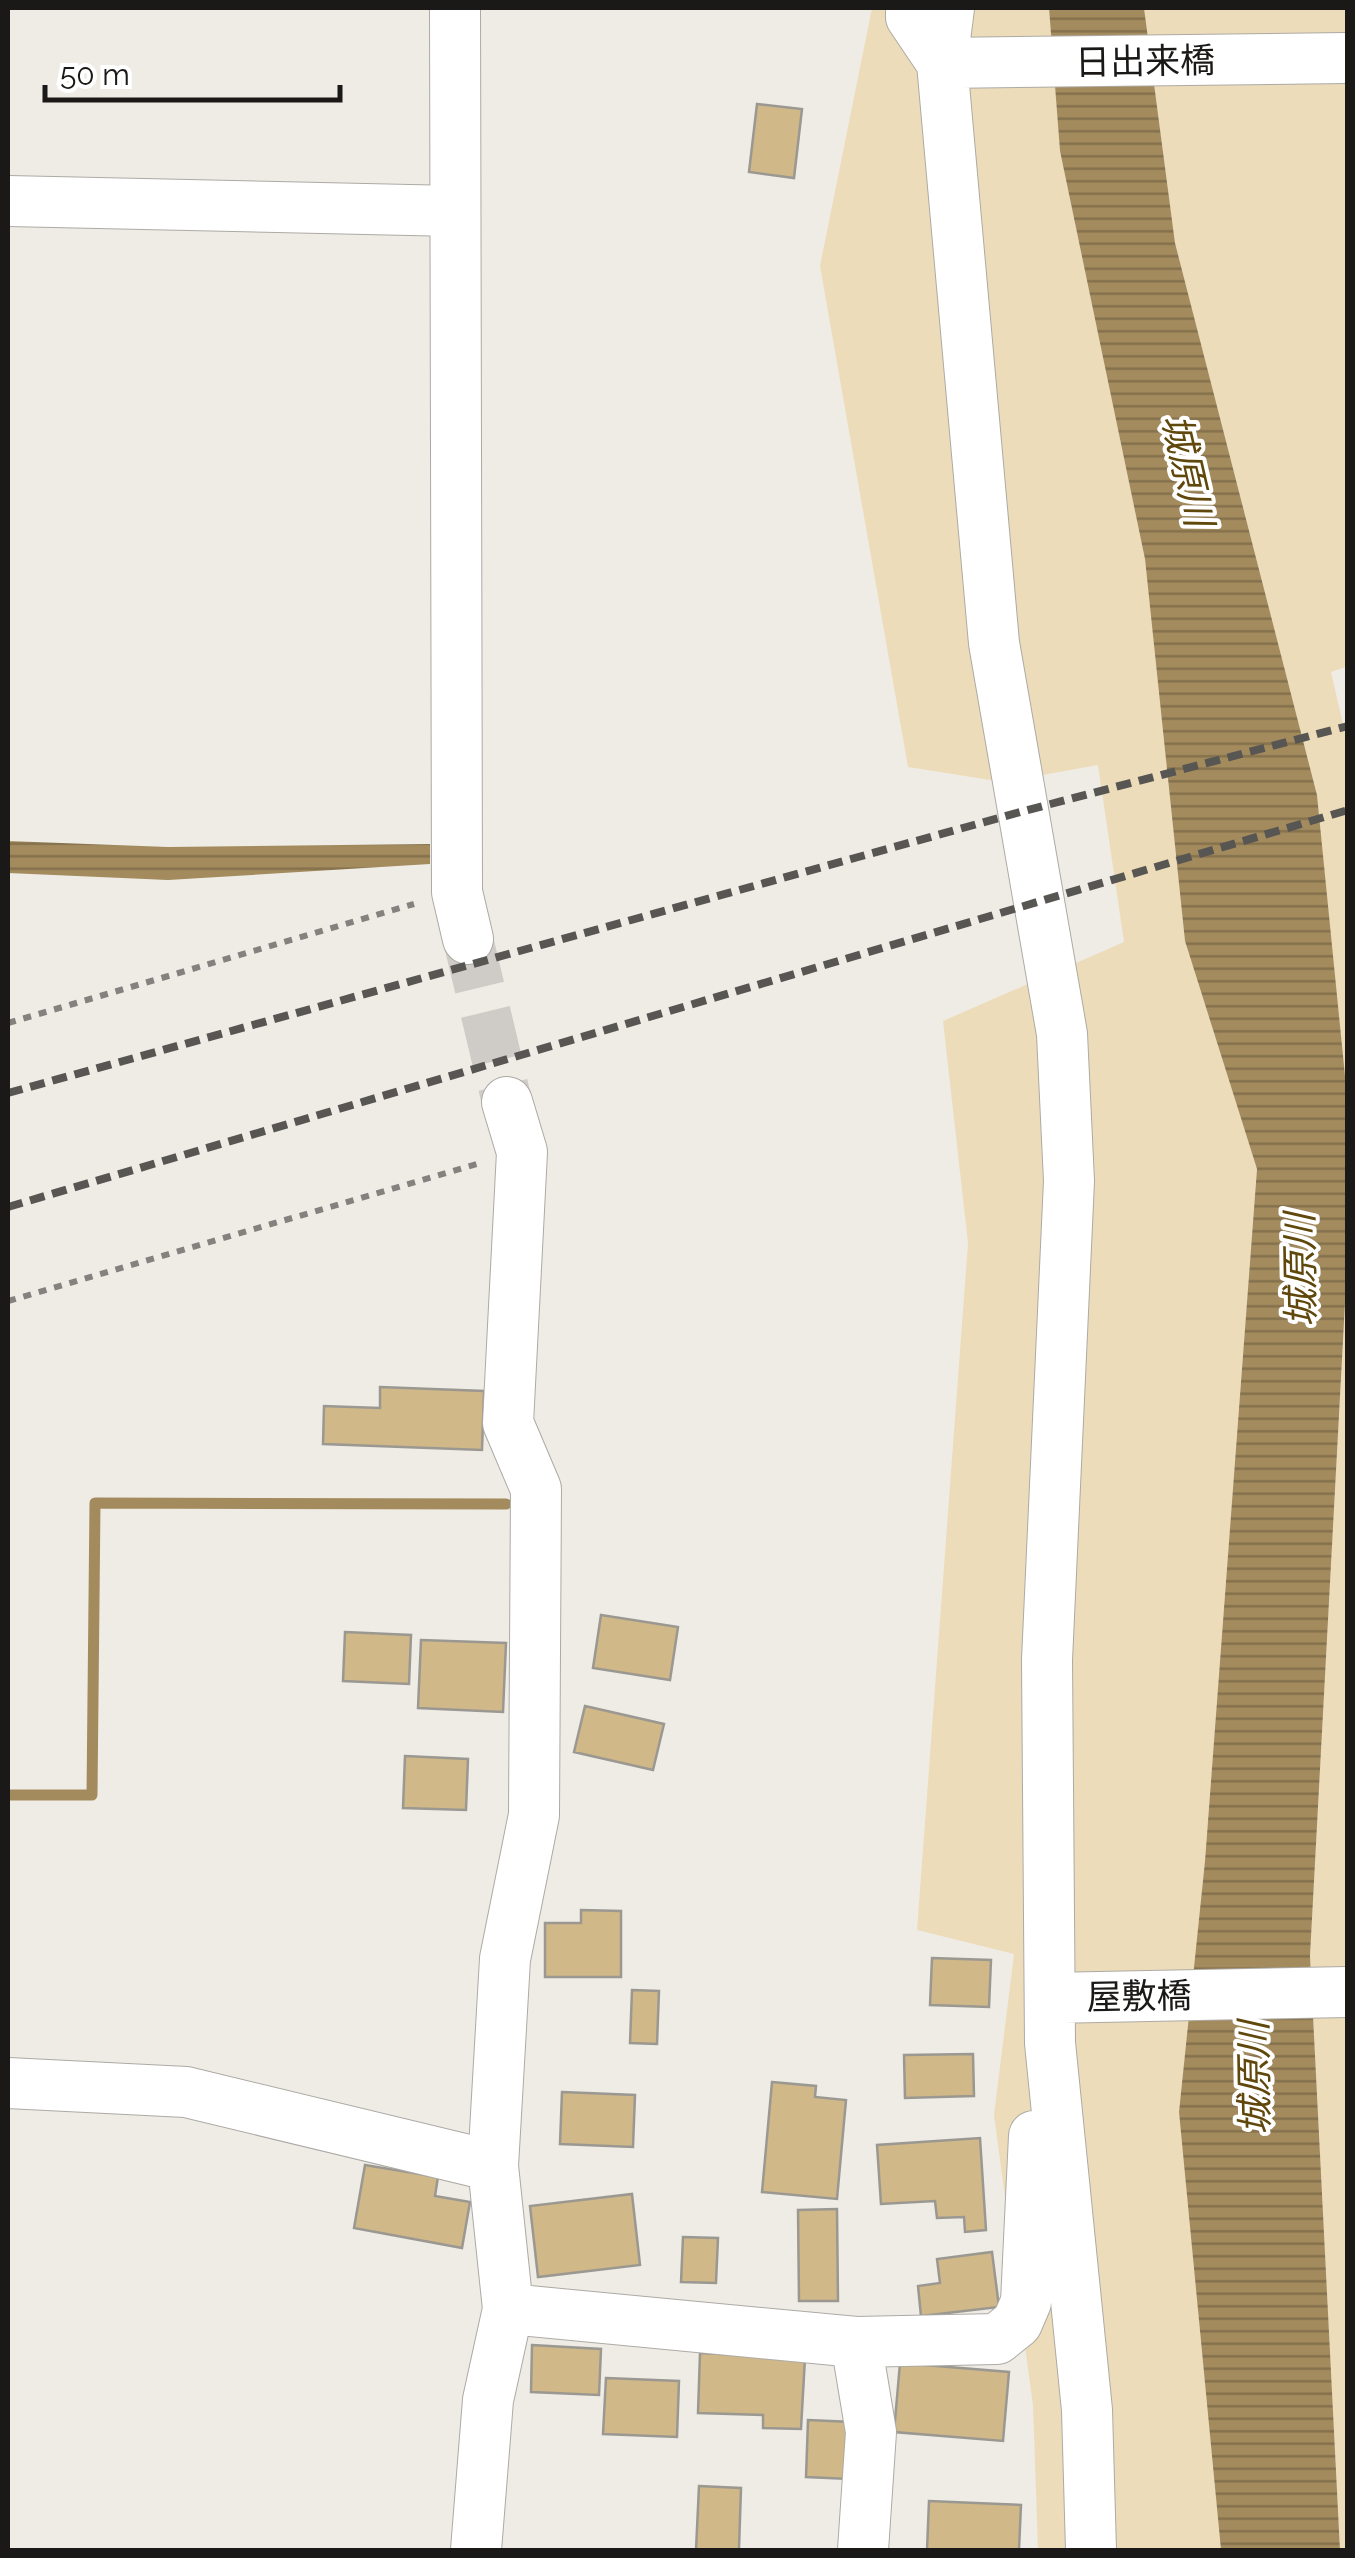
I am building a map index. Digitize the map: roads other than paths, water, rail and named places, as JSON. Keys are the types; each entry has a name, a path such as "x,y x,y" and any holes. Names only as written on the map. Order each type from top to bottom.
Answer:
{"street":[{"path":"455,8 463,916"},
{"path":"911,8 910,17 942,63"},
{"path":"949,8 942,63 994,643 1062,1034 1069,1182 1047,1660 1050,2020 1087,2410 1091,2550"},
{"name":"日出来橋","path":"942,63 1348,57"},
{"path":"8,201 454,211"},
{"path":"476,2550 488,2400 508,2309 492,2166 505,1959 534,1815 536,1490 508,1422 522,1152 508,1102"},
{"name":"屋敷橋","path":"1050,2020 1348,1992"},
{"path":"508,2309 856,2342 998,2339 1016,2323 1026,2302 1036,2093 1050,2020"},
{"path":"8,2083 186,2092 492,2166"},
{"path":"856,2342 871,2432 863,2550"}],"water":[{"name":"城原川","path":"1049,8 1144,8 1175,243 1317,795 1348,1106 1347,1266 1310,1956 1340,2550 1221,2550 1179,2112 1205,1861 1257,1169 1185,941 1145,559 1060,151"},
{"path":"8,841 168,847 430,844 430,864 168,880 8,873"}],"waterway":[{"path":"8,1795 92,1795 95,1503 506,1504"}],"tunnel":[{"path":"468,939 507,1102"}],"railway":[{"path":"8,1093 1024,811 1348,726"},
{"path":"8,1207 1348,810"}]}
